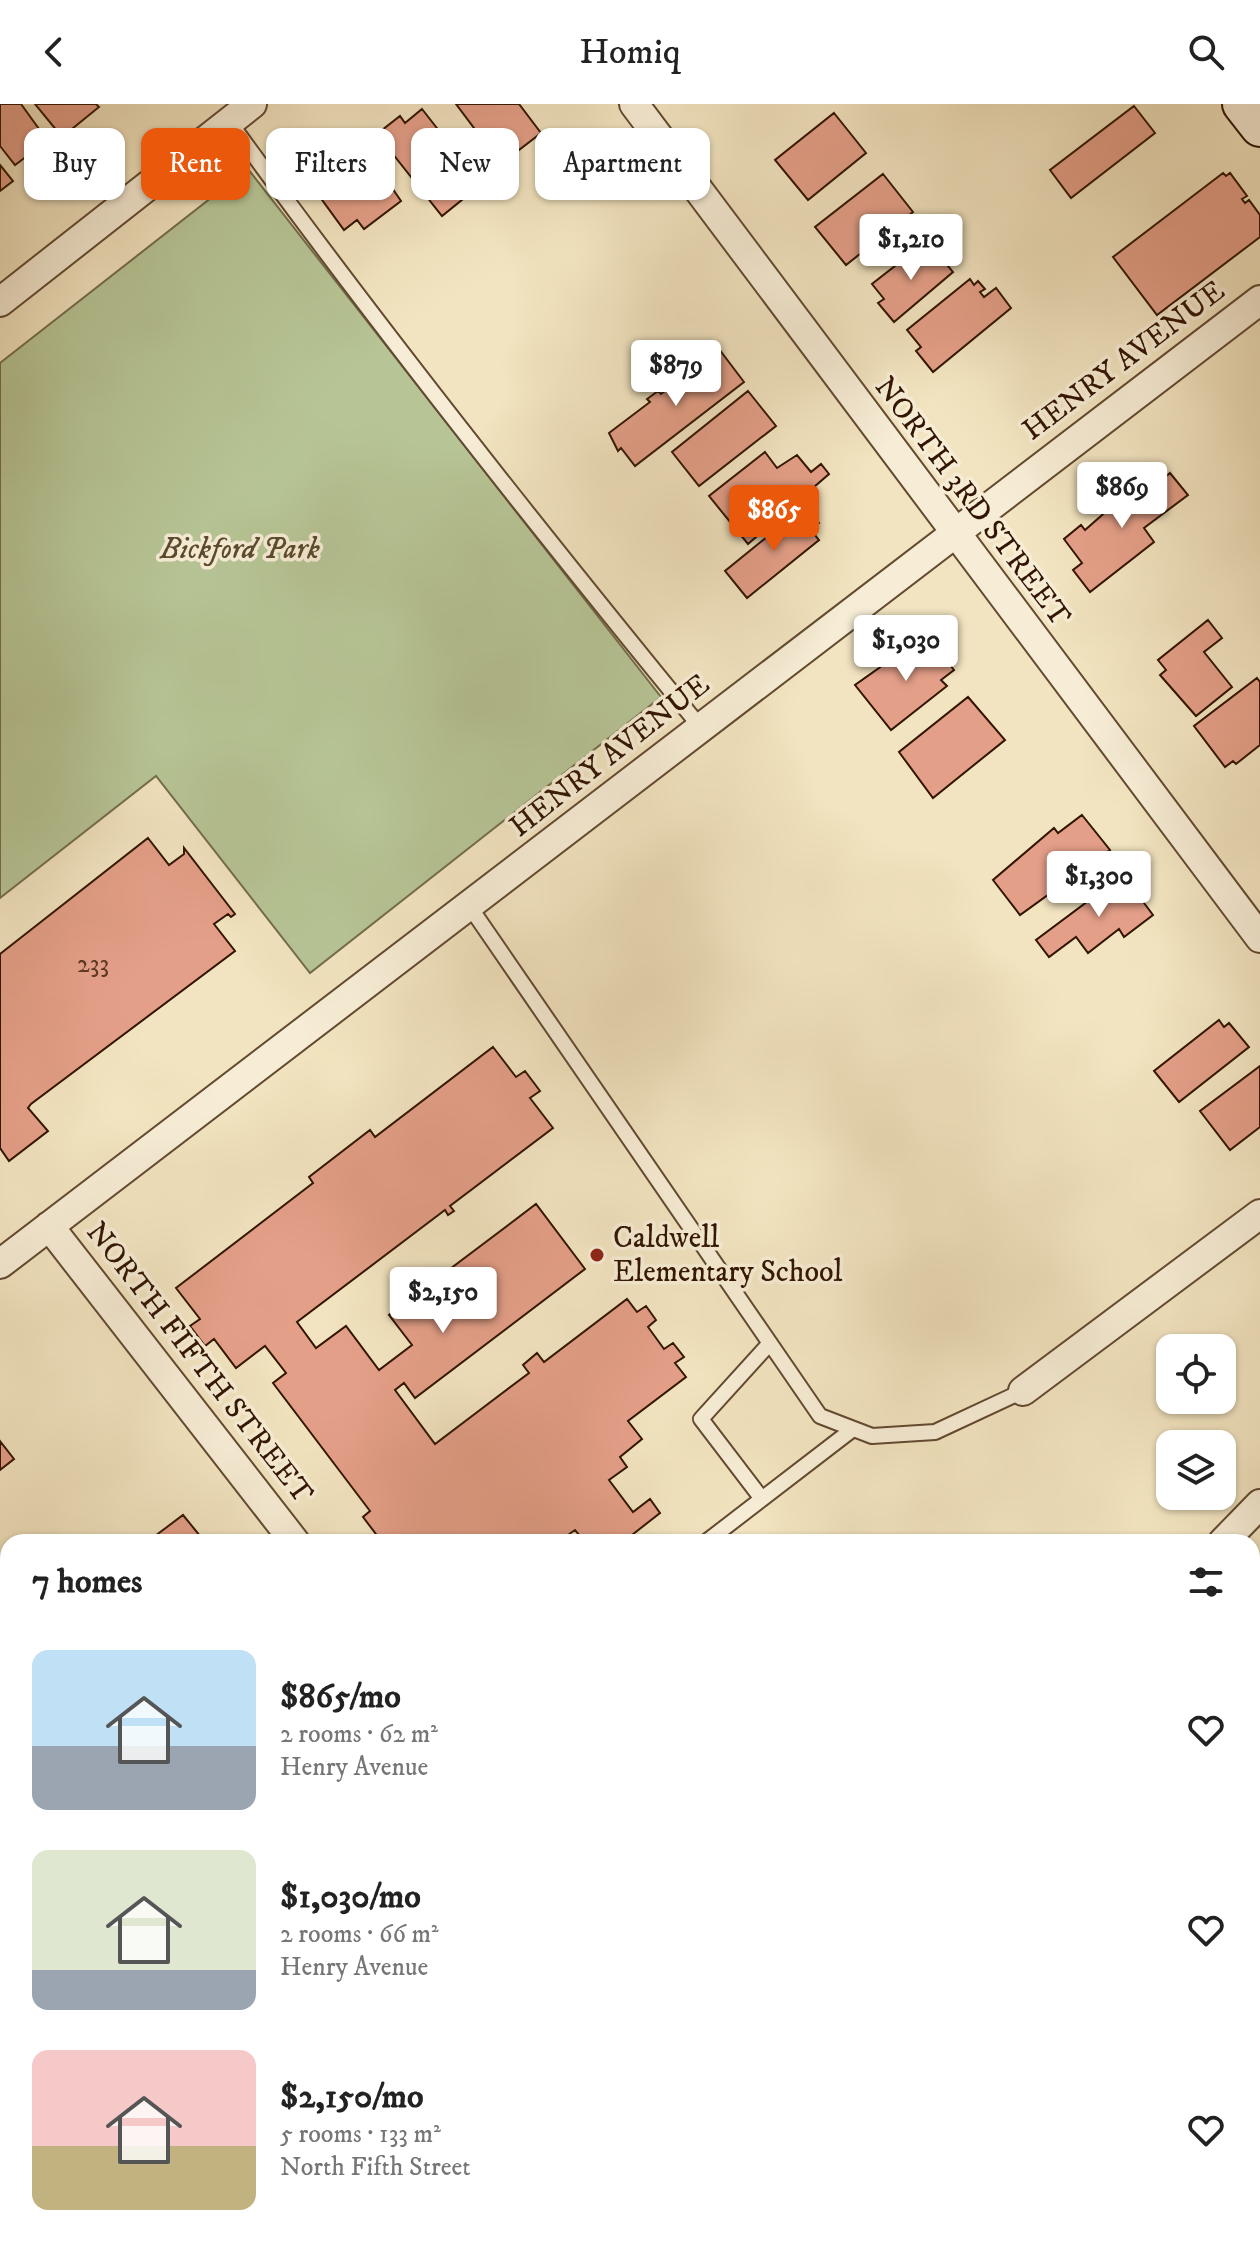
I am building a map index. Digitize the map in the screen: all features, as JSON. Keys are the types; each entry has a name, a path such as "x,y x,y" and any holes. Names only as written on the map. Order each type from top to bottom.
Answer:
{"main road":[{"path":"1242,104 1260,127"}],"street":[{"path":"0,302 252,104"},
{"name":"NORTH 3RD STREET","path":"634,104 953,534 1260,938"},
{"name":"HENRY AVENUE","path":"0,1264 1260,300"},
{"path":"1023,1391 1260,1214"},
{"name":"NORTH FIFTH STREET","path":"49,1226 289,1534"},
{"path":"1231,1534 1260,1504"}],"lane":[{"path":"229,121 341,277 516,502 702,729"},
{"path":"470,907 820,1416 872,1436 935,1432 1023,1391"},
{"path":"762,1499 701,1419 770,1343"},
{"path":"716,1534 853,1429"}],"green space":[{"name":"Bickford Park","path":"250,172 266,192 266,200 272,200 661,697 310,973 156,776 0,898 0,363 208,200 250,200"}],"building":[{"path":"0,104 21,104 38,128 24,128 24,158 15,165 0,146"},
{"path":"35,104 96,104 99,107 73,128 55,128"},
{"path":"456,104 519,104 537,128 535,138 519,150 519,128 474,128"},
{"path":"1134,106 1155,133 1071,198 1050,170"},
{"path":"422,109 437,128 411,128 411,177 395,157 395,128 385,128 400,116 405,123"},
{"path":"834,113 866,153 808,200 775,160"},
{"path":"0,165 13,181 0,191"},
{"path":"1223,173 1226,176 1230,173 1247,196 1242,199 1245,203 1249,200 1260,215 1260,237 1157,315 1113,257"},
{"path":"883,174 913,212 846,265 815,227"},
{"path":"395,192 401,201 364,229 357,220 344,230 322,200 395,200"},
{"path":"429,200 462,200 442,216"},
{"path":"923,244 934,259 939,255 953,272 894,322 878,303 884,299 872,284"},
{"path":"970,279 974,285 978,281 985,289 980,292 984,297 996,288 1011,308 933,372 916,351 921,347 907,330"},
{"path":"719,349 744,382 635,466 621,448 618,451 609,433 650,402 647,399 658,391 661,394"},
{"path":"748,391 776,426 699,486 672,452"},
{"path":"765,452 777,468 797,455 811,472 821,464 829,474 748,544 709,496"},
{"path":"1151,472 1159,482 1170,473 1188,495 1144,528 1154,542 1090,592 1073,570 1082,563 1064,539 1081,525 1085,530"},
{"path":"805,506 819,523 810,529 819,540 747,598 725,571"},
{"path":"1208,620 1222,638 1204,652 1232,687 1196,716 1160,675 1166,670 1158,660"},
{"path":"931,641 954,670 941,680 947,686 891,730 855,685 913,644 919,652"},
{"path":"1257,678 1260,682 1260,745 1236,764 1233,761 1225,767 1194,726"},
{"path":"968,697 1005,740 933,798 899,752"},
{"path":"1082,815 1110,850 1020,915 993,880 1054,828 1058,833"},
{"path":"148,838 169,865 184,854 184,848 235,914 231,917 228,914 214,924 235,951 31,1104 28,1108 48,1131 9,1161 0,1148 0,954"},
{"path":"1123,875 1153,915 1124,937 1119,929 1088,953 1076,937 1049,957 1036,940"},
{"path":"1219,1020 1224,1027 1229,1023 1249,1047 1179,1102 1154,1071"},
{"path":"493,1047 516,1077 525,1071 540,1091 530,1098 553,1128 450,1206 454,1211 448,1215 445,1210 297,1322 316,1348 346,1326 379,1370 412,1345 389,1315 536,1204 585,1269 415,1398 404,1383 395,1390 435,1444 529,1373 523,1365 537,1353 544,1362 627,1299 637,1312 646,1306 656,1320 648,1327 664,1349 673,1343 684,1357 675,1363 686,1377 628,1421 642,1439 620,1457 627,1467 609,1480 633,1512 650,1499 660,1513 633,1534 578,1534 575,1530 569,1534 376,1534 363,1517 370,1511 273,1383 286,1373 265,1346 236,1368 214,1339 205,1346 190,1326 200,1319 176,1288 313,1183 309,1177 370,1130 375,1137"},
{"path":"1260,1066 1260,1127 1230,1150 1200,1111"},
{"path":"0,1441 14,1459 0,1470"},
{"path":"183,1515 198,1534 158,1534"}],"place":[{"name":"Caldwell Elementary School","path":"597,1255"}]}
